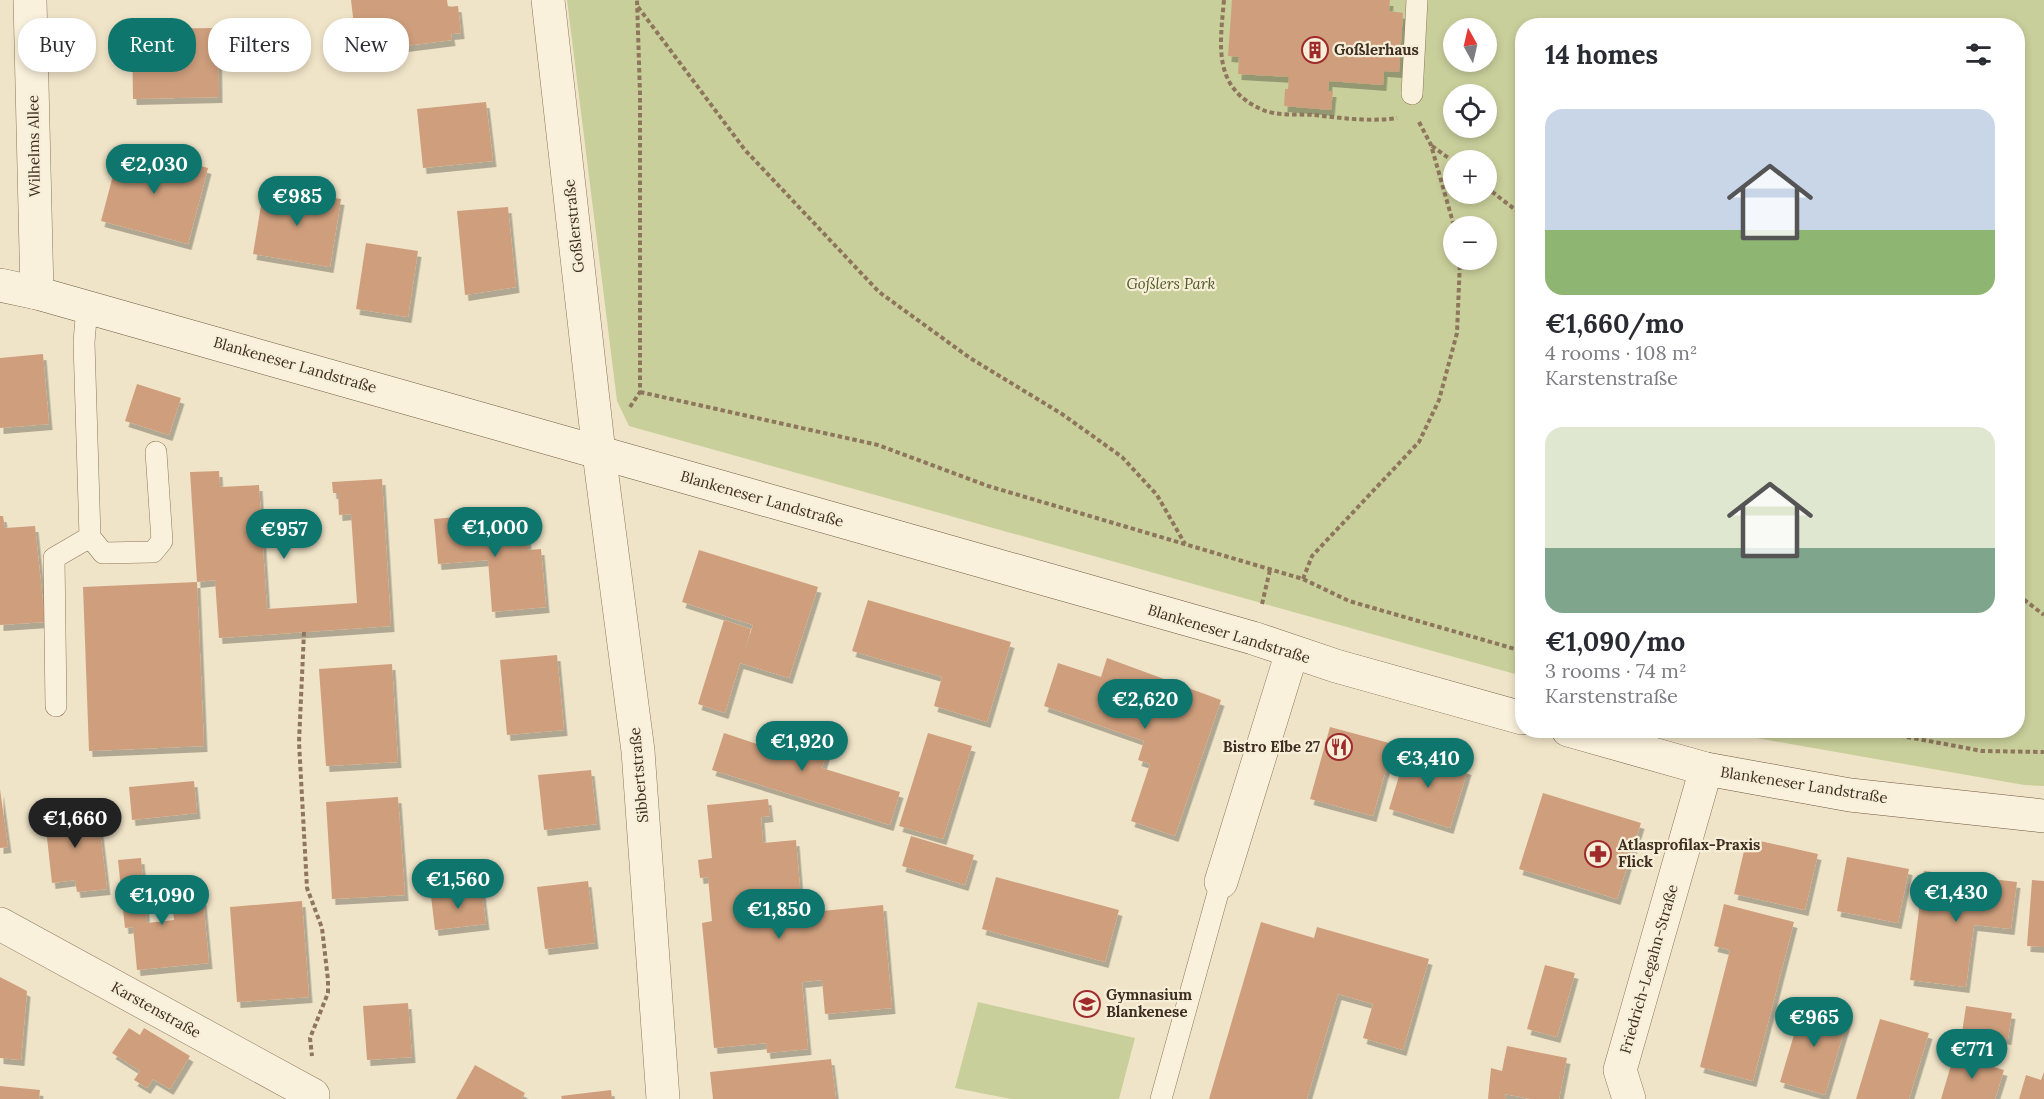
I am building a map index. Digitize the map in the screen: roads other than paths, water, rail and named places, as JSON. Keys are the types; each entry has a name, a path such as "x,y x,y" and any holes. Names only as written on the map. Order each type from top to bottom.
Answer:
{"street":[{"name":"Wilhelms Allee","path":"30,0 38,293"},
{"name":"Goßlerstraße","path":"548,0 599,453"},
{"name":"Blankeneser Landstraße","path":"0,285 38,293 1253,638 1292,652 1515,716"},
{"name":"Sibbertstraße","path":"599,453 638,752 663,1099"},
{"path":"1221,882 1292,652"},
{"name":"Blankeneser Landstraße","path":"1597,738 1706,768 1850,795 2044,816"},
{"name":"Friedrich-Legahn-Straße","path":"1629,1099 1620,1070 1706,768"},
{"name":"Karstenstraße","path":"0,924 312,1098"}],"lane":[{"path":"1414,104 1417,0"},
{"path":"87,307 84,342 90,537 103,553 153,552 162,541 156,452"},
{"path":"56,706 54,558 90,537"},
{"path":"1161,1099 1221,882"}],"place":[{"name":"Goßlerhaus","path":"1315,50"},
{"name":"Bistro Elbe 27","path":"1339,747"},
{"name":"Atlasprofilax-Praxis Flick","path":"1598,854"},
{"name":"Gymnasium Blankenese","path":"1087,1004"}],"park label":[{"name":"Goßlers Park","path":"1171,284"}]}
